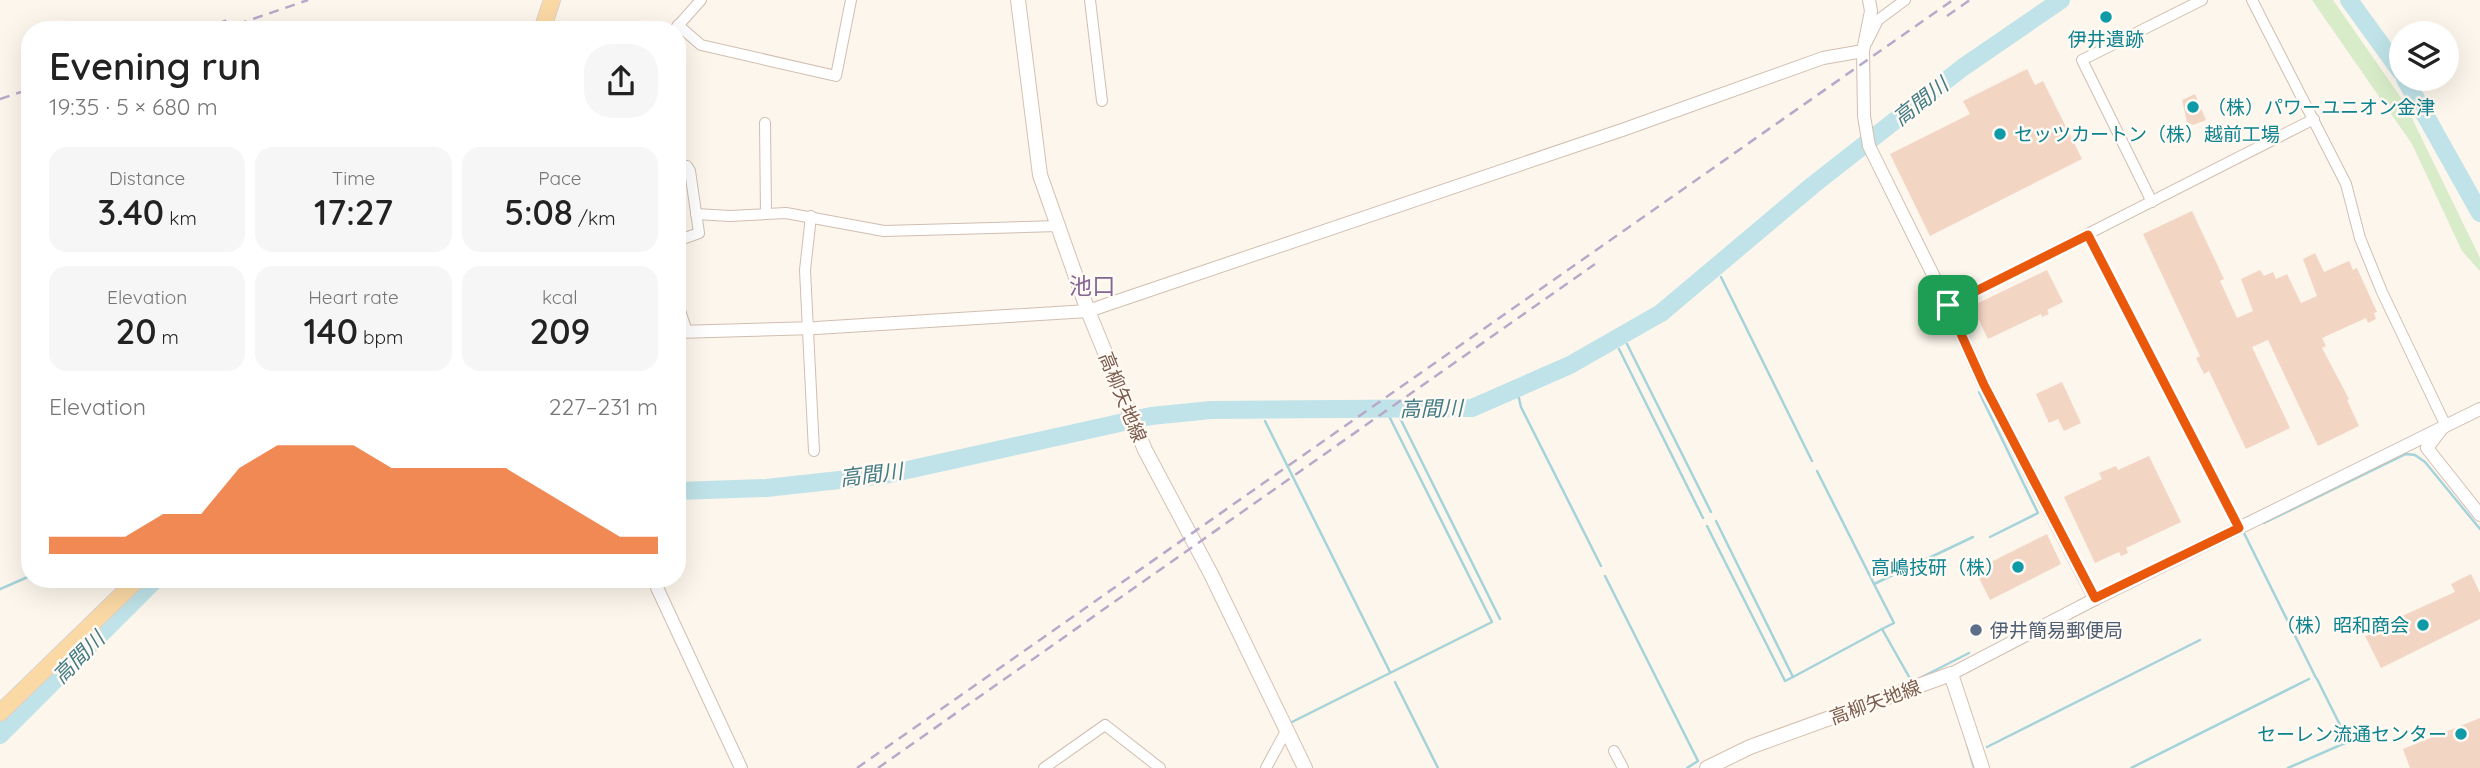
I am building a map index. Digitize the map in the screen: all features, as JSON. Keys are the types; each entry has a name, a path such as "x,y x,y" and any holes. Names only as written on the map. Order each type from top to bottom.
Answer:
{"main road":[{"path":"545,21 552,0"},
{"name":"高柳矢地線","path":"1018,0 1040,175 1088,311 1145,450 1212,574 1305,768"},
{"path":"0,713 129,588"},
{"path":"1951,674 1982,768"},
{"name":"高柳矢地線","path":"1707,768 1750,747 1951,674"}],"street":[{"path":"682,21 701,0"},
{"path":"686,34 701,45 836,76 851,0"},
{"path":"1090,0 1102,102"},
{"path":"1870,0 1871,11 1863,51 1864,116 1872,155 1948,305 1984,385 2095,598"},
{"path":"1863,51 1878,20 1905,0"},
{"path":"2152,202 2082,60 2202,0"},
{"path":"2252,0 2346,184 2360,238 2382,292 2445,424"},
{"path":"686,332 808,328 1088,311 1120,303 1823,58 1863,51"},
{"path":"1948,305 2314,119"},
{"path":"765,122 766,213"},
{"path":"686,166 699,233 686,238"},
{"path":"696,214 730,216 766,213 811,216 884,231 1058,226"},
{"path":"811,216 805,270 814,451"},
{"path":"2088,235 2239,528"},
{"path":"1951,674 2095,598 2480,409"},
{"path":"2445,424 2427,448 2480,515"},
{"path":"657,588 741,768"},
{"path":"1044,768 1105,725 1158,767"},
{"path":"1266,768 1286,731"},
{"path":"1614,751 1623,768"}],"green space":[{"path":"2312,0 2333,0 2389,80 2389,91 2396,91 2404,102 2480,258 2480,271 2462,251 2412,144"}],"building":[{"name":"セッツカートン（株）越前工場","path":"2027,69 2035,85 2043,81 2082,159 1930,236 1890,154 1970,114 1963,101"},
{"name":"（株）パワーユニオン金津","path":"2195,94 2206,120 2193,125 2187,122 2182,100"},
{"path":"2192,211 2224,279 2220,281 2237,318 2253,311 2241,279 2260,270 2264,276 2273,272 2276,279 2287,274 2301,303 2317,296 2303,259 2315,253 2324,272 2349,261 2353,270 2357,268 2377,312 2374,313 2376,319 2368,323 2366,318 2322,338 2326,346 2322,348 2349,399 2347,400 2359,426 2318,446 2268,340 2252,347 2290,428 2246,449 2209,371 2204,374 2196,358 2200,356 2143,234"},
{"path":"2047,270 2063,302 2047,310 2049,314 2042,317 2041,314 1988,339 1972,306"},
{"path":"2062,382 2081,423 2064,431 2058,419 2049,423 2036,394"},
{"path":"2149,456 2181,522 2126,548 2128,553 2121,556 2119,552 2095,563 2064,497 2102,479 2099,473 2116,466 2118,470"},
{"name":"高嶋技研（株）","path":"2047,534 2061,564 1990,600 1975,570"},
{"name":"（株）昭和商会","path":"2471,574 2480,593 2480,619 2381,668 2365,636 2369,635 2367,632 2455,592 2451,584"},
{"name":"セーレン流通センター","path":"2480,718 2480,768 2410,768 2403,749"}],"waterway":[{"name":"高間川","path":"686,491 766,488 885,475 1151,416 1211,410 1472,408 1570,365 1661,313 1813,185 1962,68 2061,0"},
{"path":"2349,0 2389,55"},
{"path":"2412,91 2480,213"},
{"path":"1721,277 1812,461"},
{"path":"1627,344 1711,512"},
{"path":"1619,349 1703,518"},
{"path":"1517,390 1521,407 1601,566"},
{"path":"1979,392 2038,513 1990,537"},
{"path":"1290,723 1492,622 1389,416"},
{"path":"1399,416 1500,619"},
{"path":"1265,421 1390,672"},
{"path":"2264,523 2406,454 2415,455 2425,462 2480,529"},
{"path":"1817,471 1874,584 1973,537"},
{"path":"1716,521 1793,677 1882,629"},
{"path":"1707,526 1785,681 1793,677"},
{"path":"2244,533 2316,678"},
{"path":"1605,576 1698,761 1687,768"},
{"path":"0,589 21,580"},
{"path":"1874,584 1894,623 1882,629 1912,682"},
{"name":"高間川","path":"0,735 147,588"},
{"path":"1987,747 2200,640"},
{"path":"1918,679 1969,653"},
{"path":"2131,768 2309,679"},
{"path":"2288,768 2345,743 2345,735 2317,679"},
{"path":"1395,682 1438,768"},
{"path":"1967,744 1974,768"}],"railway":[{"path":"247,21 308,0"},
{"path":"857,768 1953,0"},
{"path":"1947,16 1970,0"},
{"path":"225,21 230,19"},
{"path":"0,99 21,92"},
{"path":"878,768 1595,264"}],"place":[{"name":"伊井遺跡","path":"2106,17"},
{"name":"（株）パワーユニオン金津","path":"2193,107"},
{"name":"セッツカートン（株）越前工場","path":"2000,134"},
{"name":"高嶋技研（株）","path":"2018,567"},
{"name":"（株）昭和商会","path":"2423,625"},
{"name":"伊井簡易郵便局","path":"1976,630"},
{"name":"セーレン流通センター","path":"2461,734"}],"district":[{"name":"池口","path":"1092,285"}],"route":[{"path":"2088,235 2239,528 2095,598 1984,385 1948,305 2088,235"}]}
